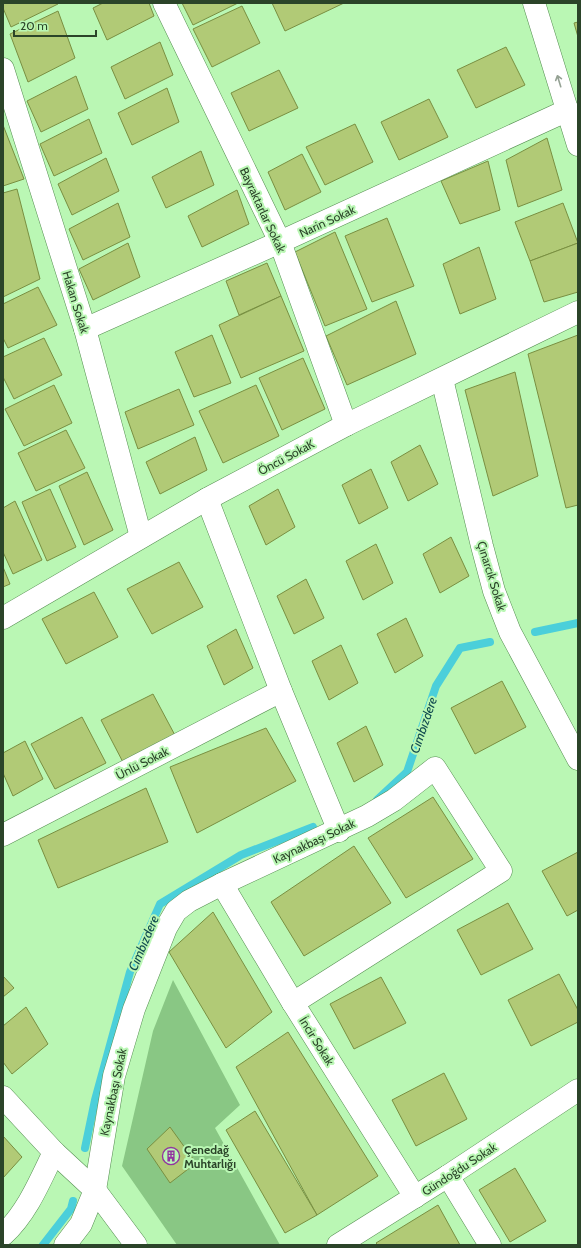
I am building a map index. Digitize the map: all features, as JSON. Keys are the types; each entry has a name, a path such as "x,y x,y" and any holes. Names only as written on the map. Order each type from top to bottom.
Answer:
{"street":[{"name":"Bayraktarlar Sokak","path":"164,3 280,242 346,425"},
{"path":"534,3 578,145"},
{"name":"Hakan Sokak","path":"3,69 85,329 141,537"},
{"name":"Narin Sokak","path":"85,329 280,242 568,110"},
{"name":"Öncü SokaK","path":"3,618 207,499 346,425 578,312"},
{"name":"Çınarcık Sokak","path":"442,379 494,591 510,632 578,759"},
{"path":"207,499 281,691 339,831"},
{"name":"Ünlü Sokak","path":"3,835 281,691"},
{"name":"Kaynakbaşı Sokak","path":"66,1245 81,1224 95,1190 114,1076 134,1009 166,928 176,911 184,904 222,884 339,831 367,816 394,800 436,768 501,871 293,1003"},
{"name":"İncir Sokak","path":"222,884 293,1003 415,1197"},
{"name":"Gündoğdu Sokak","path":"338,1245 448,1176 578,1090"},
{"path":"3,1097 54,1152 95,1190 136,1245"},
{"path":"3,1236 13,1226 33,1194 54,1152"},
{"path":"448,1176 490,1245"}],"green space":[{"path":"173,980 240,1105 215,1128 280,1245 177,1245 122,1166 153,1031"}],"building":[{"path":"3,3 58,4 11,27 3,8"},
{"path":"103,3 149,3 154,16 107,40 93,8"},
{"path":"182,3 238,3 193,25"},
{"path":"272,3 344,3 285,31"},
{"path":"242,6 260,43 212,67 193,29"},
{"path":"58,11 75,58 28,82 10,34"},
{"path":"578,22 578,37 574,23"},
{"path":"160,42 173,75 125,99 111,67"},
{"path":"506,47 525,85 476,108 457,70"},
{"path":"279,70 298,108 249,131 231,93"},
{"path":"76,76 88,109 41,132 27,101"},
{"path":"167,88 179,122 132,145 118,113"},
{"path":"429,99 448,137 399,160 381,122"},
{"path":"89,119 102,153 54,176 40,144"},
{"path":"355,124 373,162 325,185 306,147"},
{"path":"3,125 24,179 3,186"},
{"path":"547,138 562,190 518,207 506,160"},
{"path":"201,151 214,185 166,208 152,177"},
{"path":"302,154 321,192 285,210 268,172"},
{"path":"106,158 119,191 72,215 58,184"},
{"path":"488,161 500,210 460,224 441,181"},
{"path":"17,189 40,279 3,297 3,193"},
{"path":"237,190 249,224 202,247 188,216"},
{"path":"118,203 130,237 83,260 69,229"},
{"path":"563,203 578,243 530,261 515,222"},
{"path":"387,218 414,286 372,302 345,236"},
{"path":"335,232 367,309 325,326 295,252"},
{"path":"128,243 140,277 93,300 79,269"},
{"path":"578,243 578,292 544,302 530,261"},
{"path":"479,247 496,299 460,314 443,264"},
{"path":"267,263 281,296 239,315 226,281"},
{"path":"38,287 57,325 8,348 3,338 3,304"},
{"path":"281,296 304,351 241,378 219,325"},
{"path":"396,301 416,354 347,385 326,336"},
{"path":"212,335 231,383 194,397 175,352"},
{"path":"578,335 578,505 566,508 528,354"},
{"path":"44,338 62,375 14,399 3,377 3,357"},
{"path":"303,358 325,409 282,430 259,378"},
{"path":"515,372 538,476 493,496 465,390"},
{"path":"54,385 72,423 24,446 5,409"},
{"path":"256,385 279,436 223,463 199,411"},
{"path":"179,389 194,425 138,449 125,412"},
{"path":"66,430 85,468 36,491 18,453"},
{"path":"195,437 207,470 160,494 146,462"},
{"path":"420,445 438,484 408,501 391,462"},
{"path":"371,469 388,508 359,524 342,485"},
{"path":"87,472 113,530 84,545 59,486"},
{"path":"50,489 76,547 47,561 22,502"},
{"path":"278,489 295,527 266,545 249,506"},
{"path":"15,501 42,560 13,574 3,552 3,508"},
{"path":"451,537 469,576 440,593 423,554"},
{"path":"376,544 393,583 363,600 346,561"},
{"path":"179,562 203,607 152,634 127,589"},
{"path":"3,567 10,584 3,587"},
{"path":"306,579 324,618 294,634 277,596"},
{"path":"94,592 118,637 66,664 42,619"},
{"path":"406,618 423,656 395,673 377,634"},
{"path":"236,629 253,668 224,685 207,646"},
{"path":"341,645 358,683 329,700 312,661"},
{"path":"502,681 526,727 475,754 451,708"},
{"path":"153,694 177,739 125,766 101,720"},
{"path":"82,717 106,763 55,789 31,744"},
{"path":"366,726 383,765 354,782 337,743"},
{"path":"266,728 296,781 197,833 170,767"},
{"path":"25,741 43,779 13,796 3,773 3,753"},
{"path":"146,788 168,842 58,888 38,840"},
{"path":"433,797 473,859 406,898 368,838"},
{"path":"354,846 391,903 304,956 271,902"},
{"path":"578,852 578,910 567,916 542,871"},
{"path":"508,903 533,949 481,975 457,930"},
{"path":"213,912 272,1012 226,1048 169,952"},
{"path":"559,974 578,1010 578,1022 531,1046 508,1000"},
{"path":"3,976 14,988 3,997"},
{"path":"381,977 406,1023 354,1049 330,1004"},
{"path":"26,1007 48,1044 12,1074 3,1062 3,1026"},
{"path":"288,1032 378,1176 317,1215 236,1067"},
{"path":"444,1073 467,1119 416,1146 392,1100"},
{"path":"255,1111 317,1215 285,1233 226,1130"},
{"name":"Çenedağ Muhtarlığı","path":"170,1127 196,1163 170,1183 147,1149"},
{"path":"3,1136 22,1157 3,1178"},
{"path":"515,1168 546,1221 510,1242 479,1190"},
{"path":"438,1205 460,1245 378,1245 376,1243"}],"waterway":[{"name":"Cımbızdere","path":"535,632 578,623"},
{"name":"Cımbızdere","path":"377,800 407,772 436,686 460,648 490,642"},
{"name":"Cımbızdere","path":"85,1148 95,1100 130,972 160,904 241,855 313,827"},
{"name":"Cımbızdere","path":"43,1245 71,1209 73,1201"}],"place":[{"name":"Çenedağ Muhtarlığı","path":"171,1156"}]}
